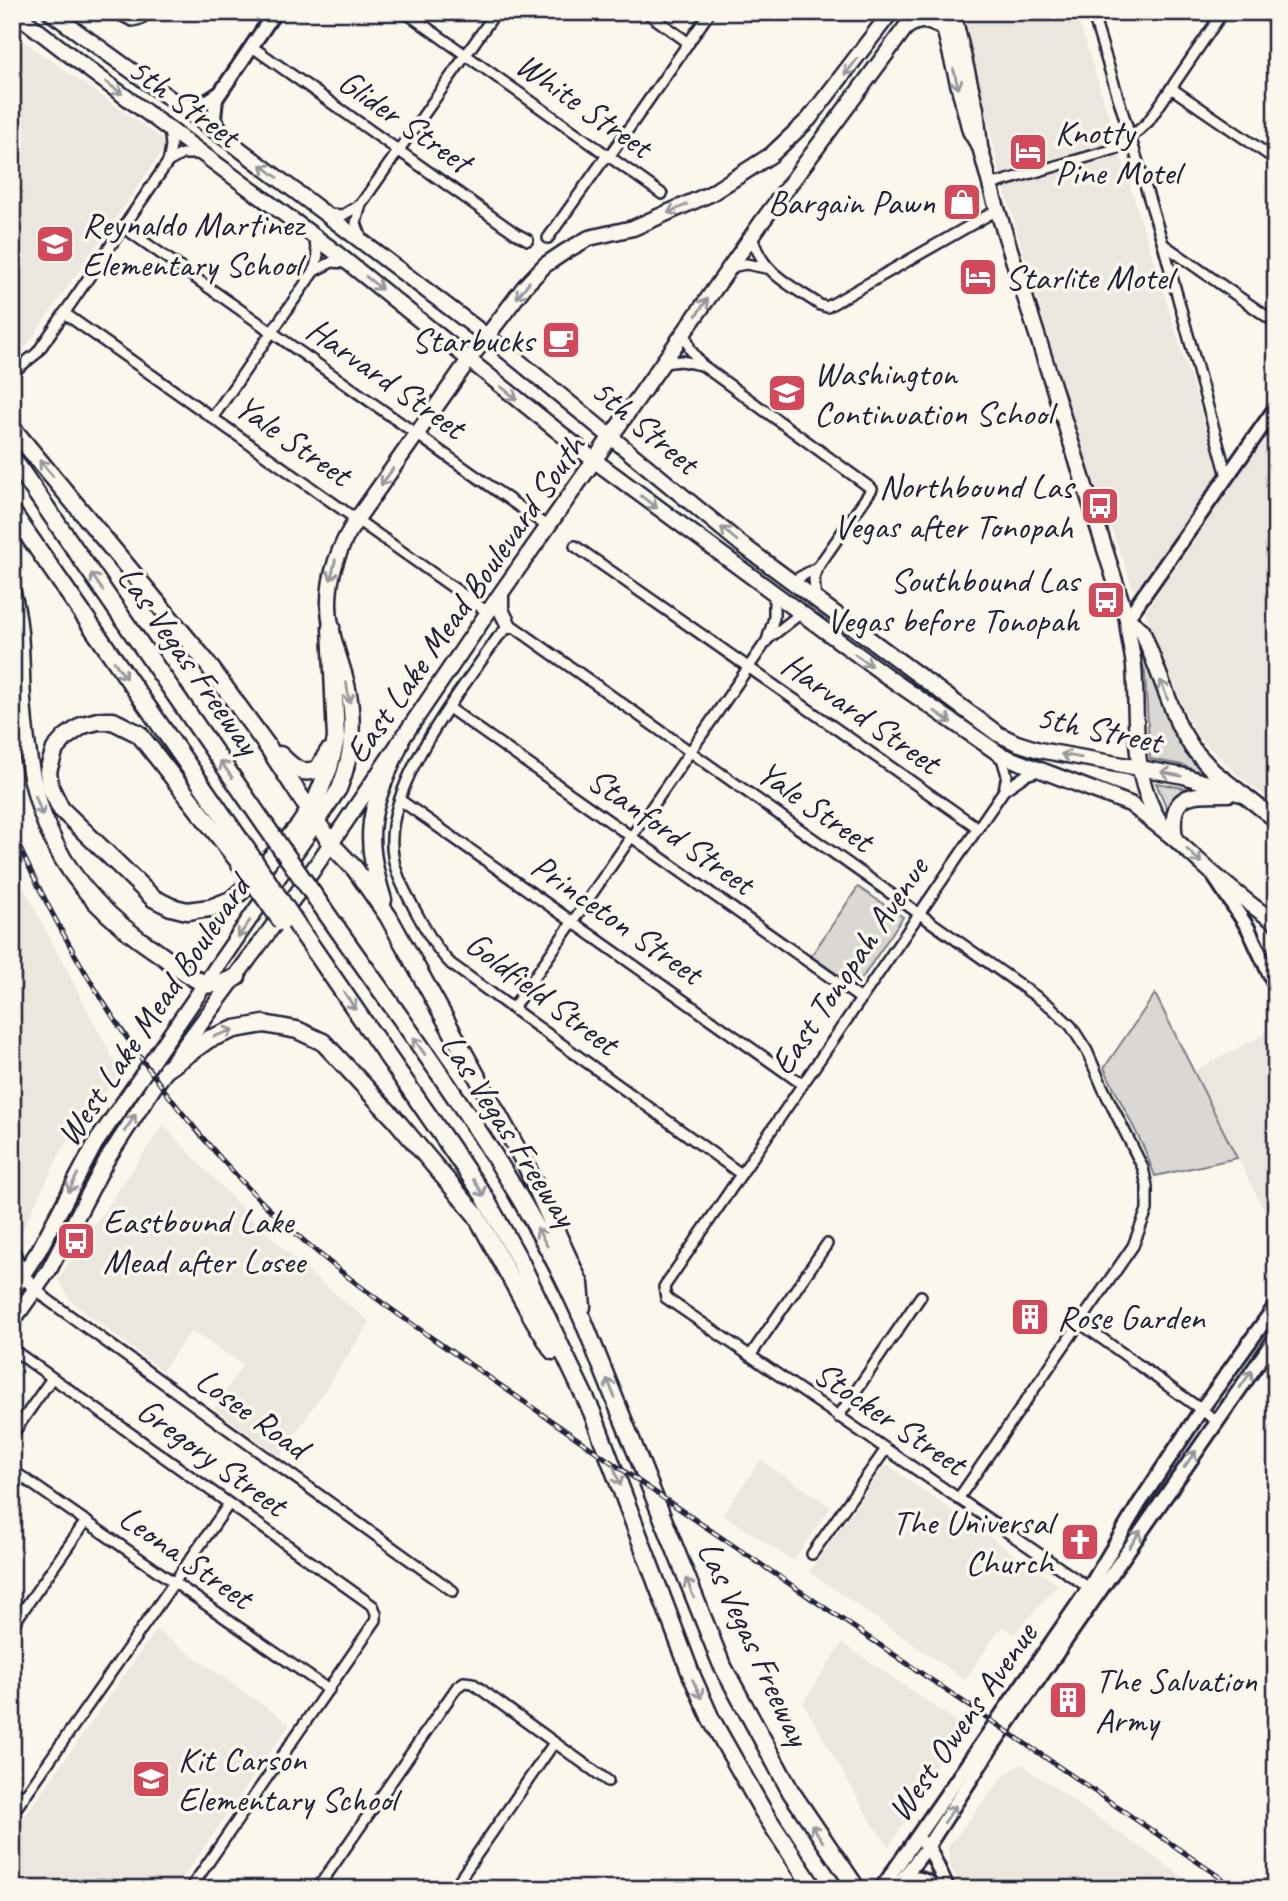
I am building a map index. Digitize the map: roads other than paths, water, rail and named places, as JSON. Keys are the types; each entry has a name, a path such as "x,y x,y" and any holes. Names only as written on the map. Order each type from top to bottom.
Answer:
{"highway":[{"path":"12,428 204,659 268,747 332,845 355,869 388,916 526,1165 580,1284 583,1320"},
{"name":"Las Vegas Freeway","path":"12,458 463,1109 505,1174 559,1267 583,1320 721,1663 791,1792 857,1889"},
{"name":"Las Vegas Freeway","path":"12,512 243,856 484,1196 520,1261 592,1412 691,1674 711,1719 763,1811 814,1889"},
{"path":"12,593 20,649 26,750 34,791 51,838 70,872 107,915 138,940 205,984 221,983 237,977"},
{"path":"243,856 139,734 113,721 98,721 83,725 55,749 48,771 50,787 61,809 153,898 187,911 210,908 231,900 244,889 299,826 313,817 336,739 331,627"},
{"path":"268,747 297,770 314,771 322,765 326,757 333,737 335,719"},
{"path":"388,916 373,868 370,827 378,793 400,743"},
{"path":"167,1069 209,1039 235,1029 264,1024 297,1030 323,1042 376,1099 475,1215 531,1315 592,1412"}],"main road":[{"name":"5th Street","path":"14,12 311,233 595,461 888,677 1001,755 1130,804 1175,839"},
{"name":"5th Street","path":"50,12 229,141 488,337 741,544 980,721 1017,743 1039,750 1139,767 1203,781 1244,794"},
{"path":"229,141 214,118 214,105 218,94 275,12"},
{"name":"West Lake Mead Boulevard","path":"12,1291 18,1273 39,1250 84,1161 282,874 313,817 340,789 352,733 348,689 331,627 328,601 334,563 343,541 357,519 468,361 525,286 545,265 589,239 649,222 710,194 771,155 810,118 891,12"},
{"name":"East Lake Mead Boulevard South","path":"296,895 501,593 613,437 684,332 917,12"},
{"path":"940,12 970,131 980,147"},
{"path":"953,12 976,109 980,147 997,210 1127,619 1133,662 1139,767 1154,812 1175,839 1212,874 1276,923"},
{"path":"906,27 921,20 933,22 944,29"},
{"path":"168,97 195,106 218,94"},
{"path":"1127,619 1227,475 1271,424 1276,407"},
{"path":"501,593 500,607 509,626"},
{"path":"1127,619 1142,630 1174,715 1193,749 1213,771 1276,820"},
{"path":"888,677 909,668"},
{"path":"1175,839 1172,820 1174,810 1186,796 1244,794"},
{"path":"1212,874 1248,928 1276,988"},
{"name":"West Lake Mead Boulevard","path":"12,1322 49,1270 106,1161 167,1069 296,895"},
{"path":"1248,904 1276,907"},
{"name":"Losee Road","path":"12,1251 18,1273 35,1288"},
{"path":"1209,1415 1241,1353 1276,1305"},
{"path":"1209,1415 1276,1337"},
{"name":"West Owens Avenue","path":"882,1888 1089,1588 1139,1504 1209,1415"},
{"name":"West Owens Avenue","path":"898,1886 928,1846 993,1745 1153,1513 1209,1415"},
{"path":"1139,1504 1153,1513"},
{"path":"917,1837 928,1846 948,1889"},
{"path":"898,1886 917,1877 927,1880 938,1889"}],"street":[{"path":"114,12 128,21 144,15"},
{"name":"White Street","path":"405,12 662,194"},
{"path":"366,246 356,223 361,204 496,12"},
{"path":"646,12 689,43"},
{"path":"548,238 710,12"},
{"path":"1092,12 1163,244 1227,475"},
{"path":"990,185 1119,148 1148,122 1223,12"},
{"name":"Glider Street","path":"251,46 510,230 528,240"},
{"path":"1171,88 1276,160"},
{"path":"17,369 37,352 168,162 172,142 164,124"},
{"path":"168,162 186,153 210,157"},
{"path":"323,212 334,216 343,215 361,204"},
{"path":"731,267 746,264 766,268 827,307 997,210"},
{"name":"Harvard Street","path":"123,227 548,527"},
{"path":"213,417 314,271 317,247 311,233"},
{"path":"752,236 766,268"},
{"path":"1163,244 1276,323"},
{"path":"314,271 332,262 351,265"},
{"name":"Yale Street","path":"64,313 489,612"},
{"path":"684,332 690,349 702,365 872,489 818,566 814,579 816,601"},
{"path":"663,363 681,361 702,365"},
{"name":"Harvard Street","path":"575,545 978,828"},
{"path":"791,583 818,566"},
{"path":"768,639 774,618 774,595"},
{"path":"513,1008 768,639 800,614"},
{"name":"Yale Street","path":"509,626 919,913 1051,1007 1071,1026 1087,1051 1143,1168 1147,1194 1145,1219 1133,1246 1080,1323"},
{"name":"Goldfield Street","path":"509,626 498,637 429,738 400,800 393,821 392,854 399,880 431,939 451,964 741,1174"},
{"name":"Stanford Street","path":"449,708 862,999"},
{"path":"1001,755 1007,775 1004,790"},
{"name":"East Tonopah Avenue","path":"663,1293 664,1287 1004,790 1026,775 1041,771"},
{"name":"Princeton Street","path":"400,800 802,1084"},
{"path":"750,1356 827,1244"},
{"name":"Losee Road","path":"35,1288 453,1591"},
{"name":"Stocker Street","path":"663,1293 666,1298 1089,1588"},
{"path":"838,1417 921,1296"},
{"path":"958,1499 1080,1323 1209,1415"},
{"name":"Gregory Street","path":"12,1349 373,1606 376,1620 328,1690"},
{"path":"12,1435 52,1378"},
{"path":"812,1554 886,1449"},
{"name":"Leona Street","path":"12,1470 328,1690"},
{"path":"12,1814 229,1504"},
{"path":"12,1626 86,1521"},
{"path":"317,1889 457,1687 464,1682 472,1683 608,1782"},
{"path":"190,1889 328,1690"},
{"path":"453,1889 554,1743"},
{"path":"12,1789 24,1797"}],"railway":[{"path":"12,831 36,883 91,982 154,1076 225,1164 317,1252 401,1316 576,1438 1237,1889"}],"place":[{"name":"Knotty Pine Motel","path":"1028,152"},
{"name":"Bargain Pawn","path":"962,202"},
{"name":"Reynaldo Martinez Elementary School","path":"55,244"},
{"name":"Starlite Motel","path":"978,277"},
{"name":"Starbucks","path":"561,340"},
{"name":"Washington Continuation School","path":"787,393"},
{"name":"Northbound Las Vegas after Tonopah","path":"1100,506"},
{"name":"Southbound Las Vegas before Tonopah","path":"1106,600"},
{"name":"Eastbound Lake Mead after Losee","path":"76,1241"},
{"name":"Rose Garden","path":"1030,1317"},
{"name":"The Universal Church","path":"1080,1542"},
{"name":"The Salvation Army","path":"1068,1700"},
{"name":"Kit Carson Elementary School","path":"151,1779"}]}
